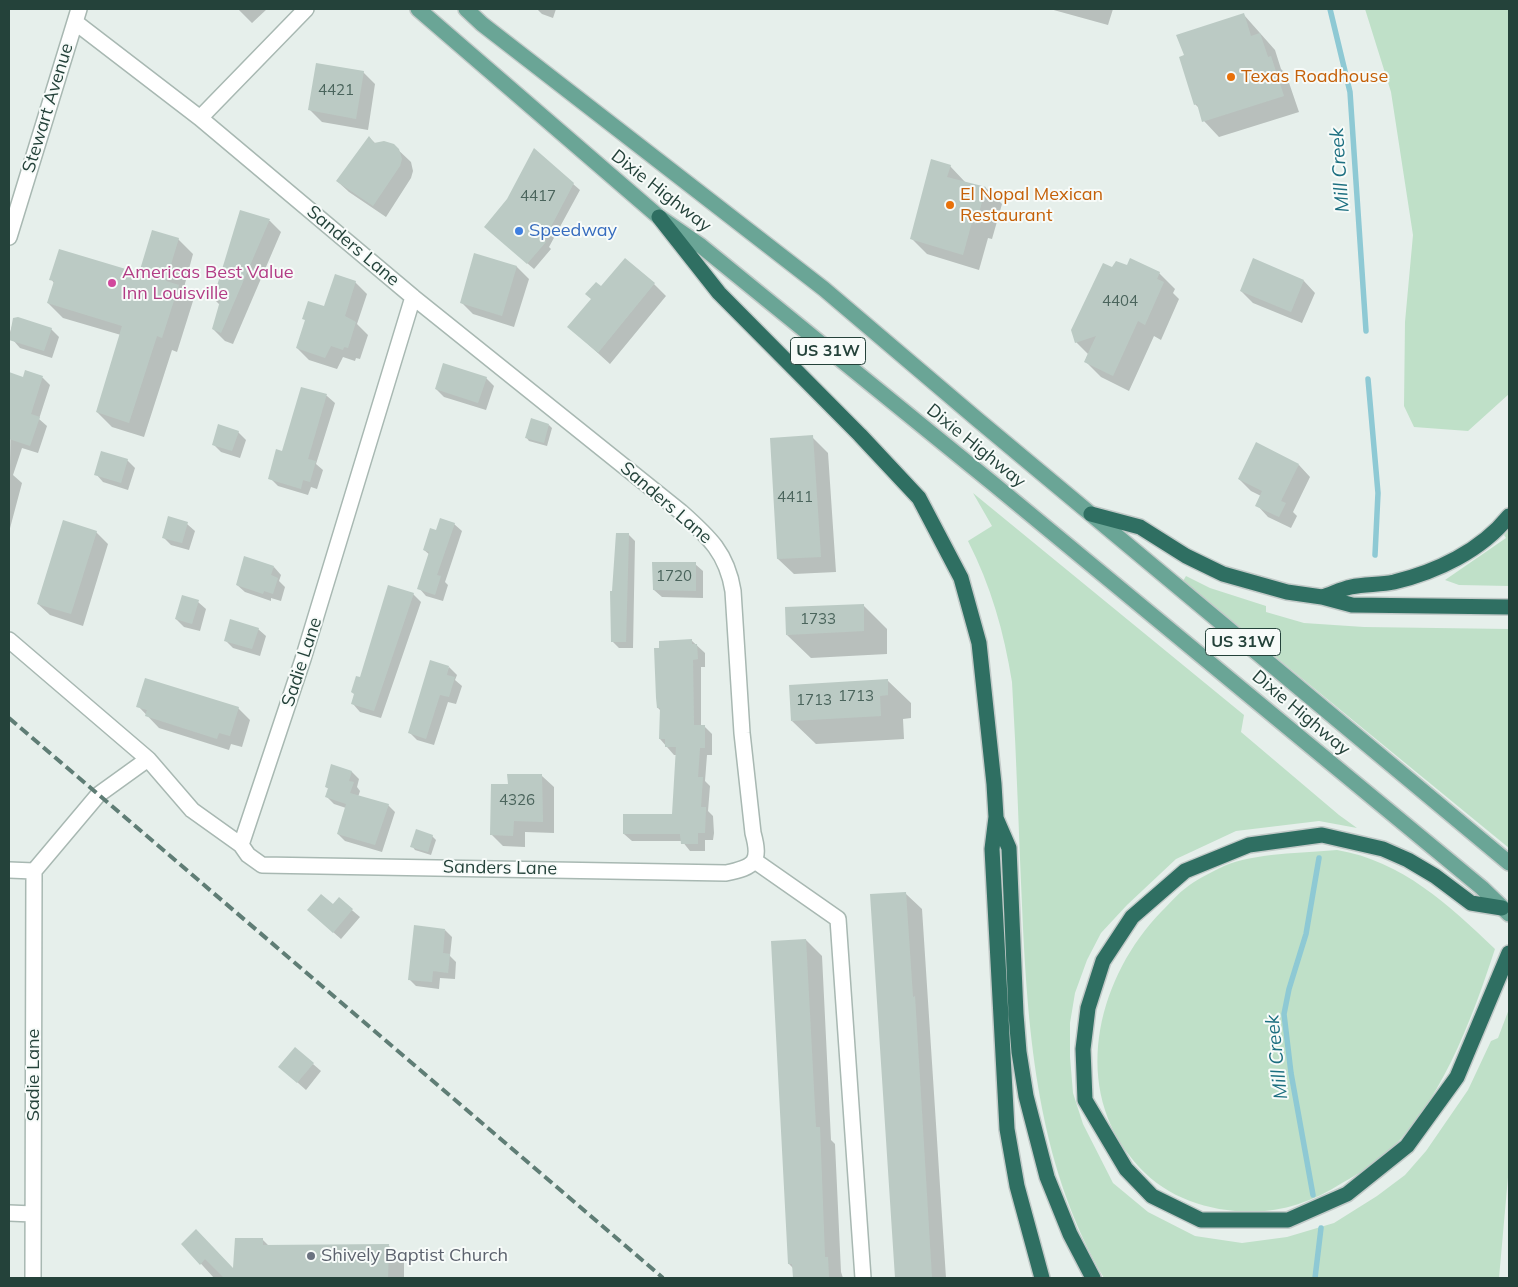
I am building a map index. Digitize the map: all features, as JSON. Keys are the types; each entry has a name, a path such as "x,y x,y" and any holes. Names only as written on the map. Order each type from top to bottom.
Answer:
{"highway":[{"path":"659,218 719,293 860,435 919,498 961,578 979,643 996,817 992,849 1007,1129 1017,1186 1042,1278"},
{"path":"1090,514 1140,527 1186,556 1223,574 1287,592 1322,597 1352,605 1509,607"},
{"path":"1322,597 1352,586 1392,582 1440,567 1465,553 1503,524 1509,516"},
{"path":"996,817 1009,848 1016,1014 1026,1096 1047,1176 1070,1234 1093,1278"},
{"path":"1506,911 1471,903 1422,868 1383,849 1322,835 1250,845 1184,871 1132,918 1102,961 1088,1008 1084,1040 1085,1100 1126,1169 1152,1196 1201,1220 1288,1220 1347,1194 1407,1146 1457,1077 1508,957"}],"main road":[{"name":"Dixie Highway","path":"418,9 659,218 701,246 996,486 1482,888 1506,911"},
{"name":"Dixie Highway","path":"466,9 482,24 824,289 1509,864"}],"street":[{"path":"200,118 306,9"},
{"name":"Sanders Lane","path":"77,16 413,297 681,512 703,532 722,555 730,572 733,591 742,733 753,833 757,848 755,861 752,866 726,872 267,866 248,856 242,845"},
{"name":"Stewart Avenue","path":"9,236 77,16"},
{"name":"Sadie Lane","path":"242,845 303,659 413,297"},
{"path":"9,640 148,759 192,810 242,845"},
{"path":"9,870 34,871 98,795 148,759"},
{"path":"755,861 838,919 863,1278"},
{"name":"Sadie Lane","path":"33,1278 34,871"},
{"path":"9,1213 33,1214"}],"green space":[{"path":"1365,9 1509,9 1509,394 1468,431 1414,427 1404,406 1405,322 1413,235 1391,92"},
{"path":"973,493 1244,715 1241,732 1357,828 1319,821 1236,831 1176,859 1127,905 1101,933 1087,960 1075,993 1070,1023 1070,1057 1073,1093 1083,1124 1113,1183 1148,1212 1195,1236 1242,1243 1287,1237 1334,1223 1377,1196 1405,1175 1426,1151 1468,1090 1491,1041 1498,1038 1509,1009 1509,1166 1499,1278 1104,1278 1083,1237 1066,1195 1052,1152 1042,1108 1029,1019 1012,682 996,610 968,541 992,526"},
{"path":"1509,529 1509,586 1459,585 1445,580 1506,538 1504,535"},
{"path":"1186,576 1210,588 1266,606 1266,612 1304,623 1364,627 1509,629 1509,848 1183,581"},
{"path":"1337,850 1383,864 1423,887 1442,901 1495,949 1464,1033 1451,1062 1420,1115 1401,1139 1380,1159 1352,1178 1304,1202 1264,1211 1249,1212 1219,1209 1189,1201 1150,1178 1129,1155 1111,1126 1101,1094 1098,1062 1100,1029 1109,997 1122,966 1140,937 1161,912 1176,896 1205,876 1224,866 1249,858"}],"building":[{"name":"Texas Roadhouse","path":"1244,13 1251,36 1260,33 1268,57 1271,56 1284,96 1202,122 1197,104 1194,105 1179,57 1184,55 1176,35"},
{"path":"316,63 364,71 356,119 308,110"},
{"path":"369,136 374,143 384,141 394,144 399,149 402,159 400,166 373,206 336,181"},
{"path":"534,148 574,183 544,240 546,242 527,264 484,227 507,199"},
{"name":"El Nopal Mexican Restaurant","path":"931,159 951,165 947,177 986,187 976,224 972,222 963,255 910,239"},
{"path":"240,210 270,219 221,333 212,329 220,301 213,299"},
{"name":"Americas Best Value Inn Louisville","path":"152,230 179,238 166,281 179,285 162,338 157,336 129,423 96,412 122,326 47,303 54,281 49,280 59,249 139,273"},
{"path":"474,253 517,266 502,316 460,303"},
{"path":"625,258 655,283 598,353 567,327 591,299 585,294 596,282 601,286"},
{"path":"1130,258 1160,272 1157,279 1164,282 1145,325 1138,321 1113,376 1084,362 1096,336 1075,343 1071,330 1103,263 1112,267 1116,261 1127,265"},
{"path":"1253,258 1304,280 1291,312 1240,291"},
{"path":"335,274 356,281 345,316 356,322 348,348 344,347 343,350 331,346 325,358 296,348 305,320 302,319 308,301 324,306"},
{"path":"18,317 52,328 44,351 9,340 13,318"},
{"path":"443,363 487,377 478,403 435,389"},
{"path":"25,370 43,376 31,414 40,417 30,446 9,439 9,372 23,377"},
{"path":"301,387 327,394 308,459 316,461 310,482 303,480 301,489 268,479 276,449 282,451"},
{"path":"531,418 549,424 544,443 525,438"},
{"path":"218,424 239,431 232,451 212,445"},
{"path":"813,435 821,557 777,559 770,438"},
{"path":"1256,442 1299,464 1281,501 1286,503 1279,517 1255,506 1262,491 1238,479"},
{"path":"101,451 128,459 121,483 94,475"},
{"path":"168,516 188,522 182,543 162,538"},
{"path":"440,518 455,523 437,575 441,576 435,595 417,589 429,552 423,550 430,528 436,530"},
{"path":"63,520 97,531 71,614 37,604"},
{"path":"616,533 629,533 626,642 611,642 610,591 612,591"},
{"path":"244,556 274,566 271,575 278,578 273,594 264,591 263,594 236,585"},
{"path":"652,562 696,562 696,591 653,590"},
{"path":"388,585 414,593 374,711 351,704 354,694 351,692 356,676 360,677"},
{"path":"182,595 199,600 192,624 175,619"},
{"path":"864,604 864,631 786,635 785,607"},
{"path":"230,619 259,628 252,649 224,641"},
{"path":"692,639 692,644 697,644 698,659 693,660 694,725 705,725 705,748 700,748 698,777 703,777 701,807 706,807 705,833 698,833 698,844 681,844 680,834 623,834 623,814 672,814 676,747 665,747 665,739 659,739 660,708 657,708 656,698 654,648 659,648 659,641"},
{"path":"430,660 449,666 447,675 455,677 449,697 440,695 426,739 408,733"},
{"path":"145,678 239,707 230,736 219,733 217,739 145,716 147,710 136,707"},
{"path":"888,679 888,695 880,696 881,716 791,721 789,685"},
{"path":"331,764 352,771 349,781 354,782 350,793 389,804 375,845 337,834 346,804 325,797 328,788 325,787"},
{"path":"507,774 542,774 543,822 514,821 513,836 490,835 491,784 508,784"},
{"path":"416,829 433,835 428,852 410,847"},
{"path":"906,892 913,997 915,996 932,1278 895,1278 870,894"},
{"path":"321,894 333,904 339,897 353,909 333,933 307,910"},
{"path":"414,925 445,929 443,953 450,954 448,973 433,971 432,982 408,980"},
{"path":"806,939 816,1127 820,1127 825,1257 828,1257 829,1278 793,1278 792,1264 788,1264 771,941"},
{"path":"295,1047 314,1063 297,1083 278,1067"},
{"name":"Shively Baptist Church","path":"196,1229 233,1268 235,1238 263,1238 263,1245 389,1244 388,1278 224,1278 205,1259 200,1265 181,1244"}],"waterway":[{"name":"Mill Creek","path":"1330,9 1350,92 1366,331"},
{"name":"Mill Creek","path":"1368,379 1378,493 1375,555"},
{"name":"Mill Creek","path":"1313,1195 1291,1073 1284,1014 1289,989 1306,934 1319,858"},
{"name":"Mill Creek","path":"1315,1278 1321,1228"}],"railway":[{"path":"9,718 663,1278"}],"place":[{"name":"Texas Roadhouse","path":"1231,77"},
{"name":"El Nopal Mexican Restaurant","path":"950,205"},
{"name":"Speedway","path":"519,231"},
{"name":"Americas Best Value Inn Louisville","path":"112,283"},
{"name":"Shively Baptist Church","path":"311,1256"}]}
